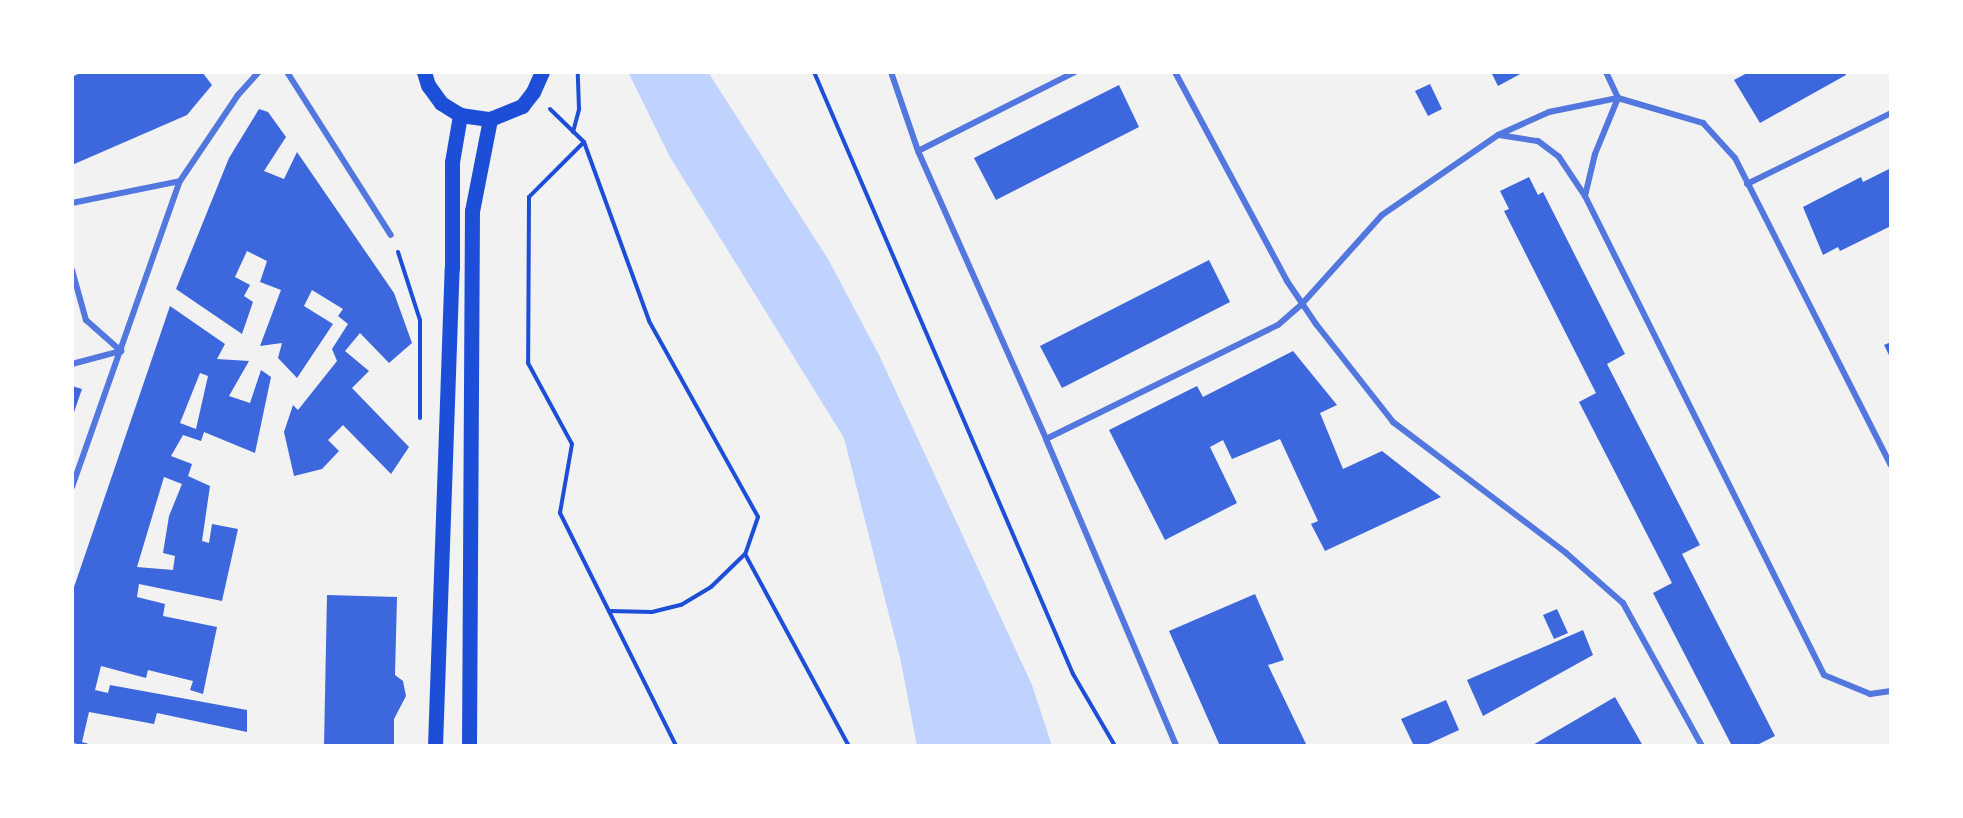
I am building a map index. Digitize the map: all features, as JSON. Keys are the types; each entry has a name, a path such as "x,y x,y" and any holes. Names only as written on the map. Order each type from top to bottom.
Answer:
{"main road":[{"path":"424,72 428,85 441,103 460,115 490,119 507,115 534,93 542,72"},
{"path":"435,746 452,280 452,162 460,115"},
{"path":"469,746 472,211 490,119"}],"street":[{"path":"72,487 180,181 238,95 260,72"},
{"path":"287,72 391,235"},
{"path":"891,72 918,151 1046,439 1176,746"},
{"path":"918,151 1075,72"},
{"path":"1175,72 1301,306 1393,422 1566,553 1623,603 1702,746"},
{"path":"1585,196 1595,154 1618,98 1606,72"},
{"path":"1046,439 1278,325 1301,306 1382,215 1498,135 1549,112 1618,98 1703,123 1735,158 1891,465"},
{"path":"1747,184 1891,113"},
{"path":"1498,135 1538,141 1559,157 1585,196 1824,675 1870,694 1891,691"},
{"path":"72,203 180,181"},
{"path":"72,270 86,320 121,351"},
{"path":"72,364 121,351"}],"path":[{"path":"573,132 579,100 578,72"},
{"path":"814,72 1073,674 1115,746"},
{"path":"534,93 584,142 649,321 758,517 746,554 711,586 681,605 651,612 609,611"},
{"path":"584,142 529,197 528,363 572,444 560,513 676,746"},
{"path":"391,235 420,320 420,416"},
{"path":"746,554 849,746"}],"water":[{"path":"628,72 708,72 828,259 879,355 1032,685 1052,746 917,746 901,662 844,438 670,157"}],"building":[{"path":"82,72 202,72 212,85 187,115 72,165 72,77"},
{"path":"1491,72 1524,72 1498,86"},
{"path":"1749,72 1845,72 1846,75 1760,123 1734,80"},
{"path":"1430,84 1442,109 1428,116 1415,91"},
{"path":"1119,85 1139,127 996,200 974,158"},
{"path":"259,109 268,112 286,137 264,171 284,179 297,152 394,293 412,343 389,363 360,333 345,351 369,371 352,388 409,447 391,474 343,425 328,440 339,451 322,469 294,476 284,432 293,405 298,410 337,361 332,349 348,324 338,316 343,309 312,290 304,306 333,324 297,378 278,358 282,343 260,346 281,290 260,282 267,261 247,251 235,277 250,285 244,296 253,302 242,334 176,289 229,158"},
{"path":"1891,168 1891,226 1840,251 1838,247 1823,255 1803,207 1861,177 1863,182"},
{"path":"1529,177 1538,195 1543,192 1625,354 1607,364 1700,545 1682,554 1775,736 1755,746 1732,746 1653,593 1672,583 1579,402 1596,393 1504,211 1509,209 1500,191"},
{"path":"1209,260 1230,302 1062,388 1040,346"},
{"path":"170,306 225,344 217,359 249,361 229,396 250,403 261,370 271,377 255,453 204,432 201,441 183,435 171,456 192,464 188,476 210,486 202,541 209,543 212,524 238,529 222,601 139,584 137,597 165,604 163,616 217,627 203,694 190,690 193,681 148,670 146,678 101,666 95,690 108,693 110,685 247,710 247,732 157,713 154,724 89,712 82,742 96,746 81,746 72,742 72,593","holes":["200,373 208,376 196,429 180,423","164,477 182,484 169,516 163,553 175,556 173,570 137,567"]},
{"path":"1891,342 1891,359 1884,345"},
{"path":"1293,351 1337,405 1320,413 1343,469 1382,451 1441,497 1325,551 1311,524 1318,521 1280,439 1232,459 1223,440 1210,447 1237,503 1165,540 1109,430 1197,386 1203,397"},
{"path":"72,386 82,389 72,418"},
{"path":"1255,594 1284,660 1268,665 1307,746 1220,746 1169,631"},
{"path":"327,595 397,597 395,675 403,681 406,696 394,719 394,746 324,746"},
{"path":"1557,609 1568,633 1554,639 1543,615"},
{"path":"1583,630 1593,655 1483,716 1467,680"},
{"path":"1615,697 1643,746 1531,746"},
{"path":"1446,700 1459,730 1424,746 1414,746 1401,719"}]}
